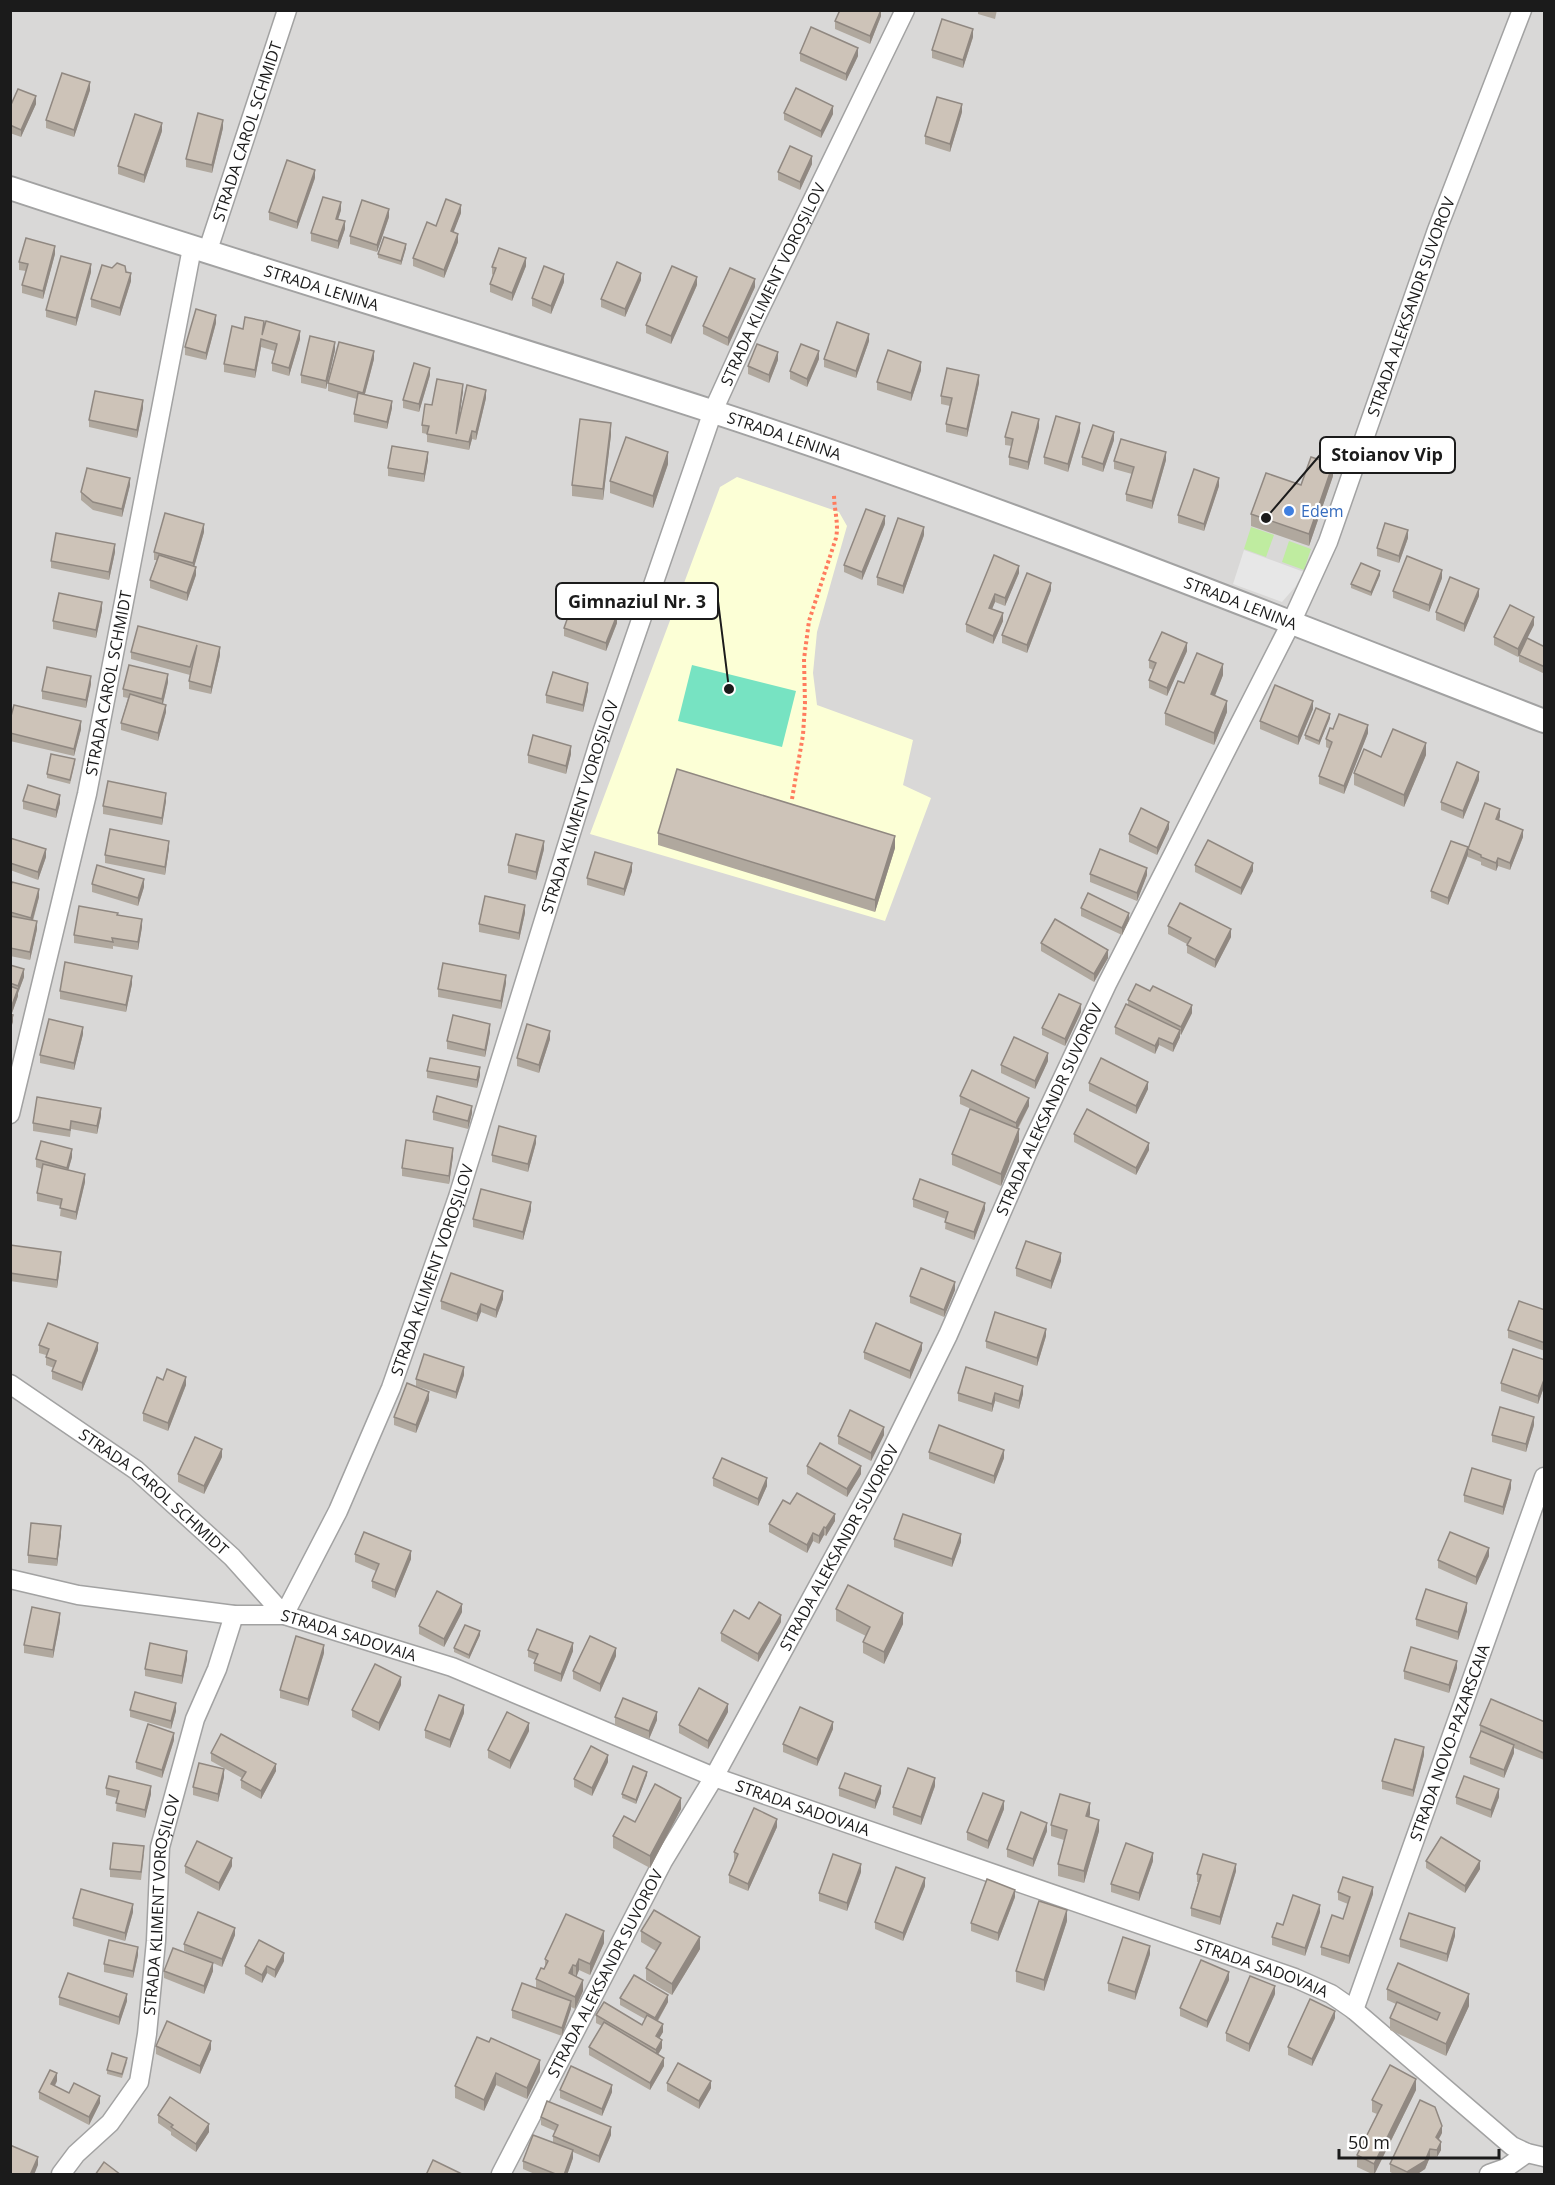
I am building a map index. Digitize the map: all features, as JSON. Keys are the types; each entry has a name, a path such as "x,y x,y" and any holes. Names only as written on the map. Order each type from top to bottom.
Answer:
{"street":[{"name":"STRADA CAROL SCHMIDT","path":"10,1113 87,794 200,251 287,10"},
{"name":"STRADA KLIMENT VOROȘILOV","path":"284,1615 338,1511 391,1388 458,1197 602,733 713,411 904,10"},
{"name":"STRADA ALEKSANDR SUVOROV","path":"501,2175 658,1871 714,1777 883,1467 948,1335 1027,1154 1107,984 1291,623 1328,542 1437,230 1522,10"},
{"name":"STRADA LENINA","path":"10,188 200,251 713,411 1018,518 1545,721"},
{"name":"STRADA CAROL SCHMIDT","path":"10,1384 136,1470 232,1557 284,1615"},
{"name":"STRADA NOVO-PAZARSCAIA","path":"1354,2010 1545,1477"},
{"name":"STRADA SADOVAIA","path":"10,1579 78,1595 234,1615 284,1615 452,1667 714,1777 1295,1978 1331,1994 1354,2010 1512,2146 1536,2155"},
{"name":"STRADA KLIMENT VOROȘILOV","path":"61,2175 76,2154 110,2123 138,2082 147,2034 156,1941 160,1847 195,1719 217,1669 234,1615"},
{"path":"1489,2175 1536,2155"},
{"path":"1526,2175 1536,2155"}],"path":[{"path":"792,799 803,735 804,659 808,621 836,538 838,525 834,509 834,494"}],"shaded area":[{"path":"11,11 1544,11 1544,2174 11,2174"},
{"path":"737,477 839,512 847,526 817,632 813,673 817,705 913,740 903,785 931,798 885,921 590,834 720,487"},
{"path":"1244,550 1304,572 1282,602 1233,584"}],"green space":[{"path":"1251,527 1274,535 1266,557 1244,549"},
{"path":"1289,541 1311,549 1304,570 1282,562"},
{"path":"692,665 796,691 782,747 678,721"}],"building":[{"path":"840,10 881,10 870,36 835,21"},
{"path":"942,19 973,29 963,60 932,50"},
{"path":"811,27 858,48 846,74 800,53"},
{"path":"62,73 90,82 74,130 46,120"},
{"path":"796,88 833,106 821,131 784,113"},
{"path":"18,89 36,96 21,130 10,125 10,107"},
{"path":"937,97 962,104 950,144 925,136"},
{"path":"198,113 223,120 212,165 186,159"},
{"path":"135,114 162,123 144,175 118,166"},
{"path":"790,146 812,156 800,182 778,172"},
{"path":"287,160 315,170 297,222 269,212"},
{"path":"323,197 341,202 336,219 345,221 338,241 311,233"},
{"path":"446,199 461,205 451,231 458,234 444,270 413,258 427,222 436,226"},
{"path":"362,200 389,209 377,245 350,236"},
{"path":"384,237 406,244 401,261 378,254"},
{"path":"26,238 55,246 43,291 22,285 28,264 19,262"},
{"path":"499,248 526,258 512,293 490,284 496,268 492,267"},
{"path":"61,256 91,264 76,318 46,310"},
{"path":"617,262 641,273 625,309 601,299"},
{"path":"117,263 125,266 126,272 131,273 120,308 91,299 102,265 112,268"},
{"path":"544,266 564,274 551,306 532,298"},
{"path":"672,266 697,277 671,336 646,325"},
{"path":"730,268 755,279 728,338 703,326"},
{"path":"196,309 216,315 206,353 185,347"},
{"path":"245,317 264,321 262,335 266,321 300,331 289,368 272,363 277,344 261,339 255,370 224,364 232,326 243,329"},
{"path":"837,322 869,334 856,371 824,359"},
{"path":"310,336 335,342 326,381 301,375"},
{"path":"339,342 374,351 363,393 328,383"},
{"path":"757,344 778,352 769,375 748,366"},
{"path":"801,344 819,351 807,379 790,371"},
{"path":"888,350 921,362 911,393 877,382"},
{"path":"414,363 430,368 419,404 403,400"},
{"path":"947,368 979,375 967,429 946,424 952,398 941,396"},
{"path":"437,379 463,384 456,434 467,385 486,390 476,432 472,431 469,442 427,434 429,426 422,425 425,404 432,405"},
{"path":"95,391 143,400 137,430 89,420"},
{"path":"358,393 392,401 387,422 354,414"},
{"path":"1012,412 1039,419 1028,462 1009,457 1013,439 1005,437"},
{"path":"1056,416 1080,423 1068,464 1044,457"},
{"path":"580,419 611,423 603,489 572,485"},
{"path":"1093,425 1114,432 1103,464 1082,457"},
{"path":"626,437 668,452 653,496 610,481"},
{"path":"1121,439 1166,452 1152,501 1126,494 1134,467 1114,461"},
{"path":"392,446 428,452 424,474 388,468"},
{"name":"Edem","path":"1311,457 1333,464 1309,534 1251,514 1266,473 1301,485"},
{"path":"87,468 130,478 122,509 93,502 81,492"},
{"path":"1194,469 1219,478 1204,524 1178,515"},
{"path":"866,509 885,516 862,572 844,565"},
{"path":"165,513 204,524 193,563 154,552"},
{"path":"898,518 924,527 903,586 877,577"},
{"path":"1385,523 1408,530 1399,556 1377,548"},
{"path":"56,533 115,544 109,572 51,561"},
{"path":"159,555 196,567 187,593 150,580"},
{"path":"994,555 1019,566 1005,598 995,594 989,608 1003,613 993,636 966,624"},
{"path":"1407,556 1442,570 1429,605 1393,591"},
{"path":"1361,563 1380,571 1371,592 1351,584"},
{"path":"1027,573 1051,583 1027,645 1002,635"},
{"path":"1450,577 1479,589 1464,624 1436,612"},
{"path":"59,593 102,602 96,630 53,621"},
{"path":"574,600 617,615 606,643 564,628"},
{"path":"1510,605 1534,617 1518,649 1494,637"},
{"path":"138,626 220,647 211,687 189,681 197,645 190,667 131,652"},
{"path":"1162,632 1187,643 1167,688 1149,680 1156,663 1149,660"},
{"path":"1527,638 1545,647 1545,667 1519,655"},
{"path":"1197,653 1223,664 1211,694 1227,701 1214,733 1165,713 1178,681 1184,683"},
{"path":"129,665 168,674 162,699 123,689"},
{"path":"47,667 91,676 86,700 42,691"},
{"path":"553,672 588,683 583,705 546,695"},
{"path":"1275,685 1313,701 1298,737 1260,721"},
{"path":"130,694 166,705 158,733 121,723"},
{"path":"14,705 81,721 74,749 10,733 10,720"},
{"path":"1316,708 1330,714 1319,741 1305,735"},
{"path":"1339,714 1368,725 1344,786 1319,776 1332,742 1326,739"},
{"path":"1393,729 1426,743 1404,795 1354,773 1364,749 1381,757"},
{"path":"533,735 571,746 566,766 528,755"},
{"path":"51,754 75,759 70,780 47,774"},
{"path":"1457,762 1479,772 1463,811 1441,802"},
{"path":"677,769 895,836 875,900 658,833"},
{"path":"108,781 166,793 162,818 103,806"},
{"path":"28,785 60,795 56,810 23,801"},
{"path":"1485,803 1500,809 1496,819 1523,830 1510,863 1498,858 1496,863 1468,849"},
{"path":"1141,808 1169,822 1157,848 1129,834"},
{"path":"110,829 169,841 165,867 105,855"},
{"path":"516,834 544,841 536,872 508,865"},
{"path":"10,838 46,849 38,872 10,863"},
{"path":"1208,840 1253,863 1241,888 1195,865"},
{"path":"1451,841 1468,847 1448,898 1431,891"},
{"path":"1100,849 1147,868 1137,893 1090,874"},
{"path":"595,852 632,863 624,889 587,878"},
{"path":"97,865 144,879 138,898 92,884"},
{"path":"12,882 39,889 31,918 10,912"},
{"path":"1088,893 1129,913 1122,928 1081,908"},
{"path":"485,896 525,905 519,933 479,924"},
{"path":"1180,903 1231,929 1215,960 1187,945 1191,938 1168,926"},
{"path":"79,906 142,919 138,942 112,938 113,942 74,935"},
{"path":"10,916 37,921 30,952 10,948"},
{"path":"1055,919 1108,950 1094,974 1041,943"},
{"path":"65,962 132,976 126,1005 60,991"},
{"path":"443,963 506,975 501,1001 438,989"},
{"path":"10,965 24,969 18,986 10,983"},
{"path":"1136,984 1150,991 1153,986 1192,1005 1181,1027 1128,1000"},
{"path":"10,986 18,989 12,1005 10,1005"},
{"path":"1059,994 1081,1004 1065,1039 1042,1028"},
{"path":"1126,1004 1180,1030 1173,1044 1159,1038 1155,1046 1115,1027"},
{"path":"453,1015 490,1024 485,1050 447,1041"},
{"path":"49,1019 83,1027 74,1063 40,1055"},
{"path":"527,1024 550,1031 539,1065 517,1058"},
{"path":"1014,1037 1048,1053 1035,1081 1001,1065"},
{"path":"430,1058 480,1067 477,1080 427,1071"},
{"path":"1101,1058 1148,1082 1136,1106 1089,1083"},
{"path":"972,1070 1029,1098 1016,1123 960,1096"},
{"path":"437,1096 472,1106 468,1121 433,1112"},
{"path":"37,1097 101,1108 97,1126 71,1121 70,1130 33,1123"},
{"path":"970,1109 1019,1129 1001,1174 952,1154"},
{"path":"1087,1109 1149,1143 1136,1168 1074,1134"},
{"path":"499,1126 536,1136 528,1164 492,1155"},
{"path":"406,1140 453,1148 449,1176 402,1168"},
{"path":"41,1141 72,1149 67,1168 36,1159"},
{"path":"43,1164 85,1174 76,1212 60,1208 62,1199 37,1193"},
{"path":"920,1179 985,1203 974,1232 945,1222 948,1212 913,1199"},
{"path":"481,1189 531,1202 523,1232 473,1219"},
{"path":"1026,1241 1061,1253 1051,1281 1016,1268"},
{"path":"10,1245 61,1252 57,1280 10,1273"},
{"path":"921,1268 955,1282 944,1310 910,1296"},
{"path":"451,1273 503,1291 496,1310 481,1304 477,1314 441,1301"},
{"path":"1519,1301 1545,1310 1545,1343 1508,1330"},
{"path":"995,1312 1046,1329 1037,1358 986,1341"},
{"path":"48,1323 98,1343 82,1383 52,1371 56,1361 46,1357 49,1349 39,1345"},
{"path":"876,1323 922,1343 910,1371 864,1352"},
{"path":"1513,1349 1545,1360 1545,1377 1538,1396 1501,1383"},
{"path":"424,1354 464,1367 456,1392 416,1379"},
{"path":"966,1367 1023,1386 1019,1401 995,1393 992,1404 958,1393"},
{"path":"167,1369 186,1377 168,1423 143,1413 157,1377 163,1380"},
{"path":"407,1383 429,1392 416,1425 394,1417"},
{"path":"1500,1407 1534,1417 1526,1444 1492,1435"},
{"path":"850,1410 884,1427 871,1453 838,1436"},
{"path":"939,1425 1004,1450 994,1476 929,1452"},
{"path":"195,1437 222,1449 204,1486 178,1474"},
{"path":"820,1443 861,1466 847,1489 807,1466"},
{"path":"722,1458 767,1478 758,1499 713,1478"},
{"path":"1472,1468 1511,1480 1503,1507 1464,1495"},
{"path":"797,1493 835,1514 819,1536 813,1533 807,1545 769,1524 783,1500 790,1504"},
{"path":"903,1514 961,1534 952,1559 894,1539"},
{"path":"31,1523 61,1526 57,1559 28,1555"},
{"path":"364,1532 411,1551 395,1590 372,1581 379,1564 355,1554"},
{"path":"1450,1532 1489,1548 1476,1577 1438,1560"},
{"path":"848,1585 903,1613 884,1652 863,1642 870,1627 836,1609"},
{"path":"1426,1589 1467,1603 1458,1632 1416,1619"},
{"path":"437,1591 462,1604 444,1639 419,1626"},
{"path":"759,1602 781,1615 758,1654 721,1633 734,1610 749,1619"},
{"path":"32,1607 60,1613 53,1650 24,1645"},
{"path":"465,1625 480,1631 469,1655 454,1648"},
{"path":"537,1629 573,1643 561,1674 534,1663 538,1654 528,1650"},
{"path":"296,1636 324,1645 308,1699 280,1690"},
{"path":"590,1636 616,1648 600,1684 573,1671"},
{"path":"150,1643 187,1651 182,1676 145,1669"},
{"path":"1411,1647 1457,1661 1449,1685 1404,1671"},
{"path":"375,1664 401,1677 379,1723 352,1710"},
{"path":"699,1688 728,1704 708,1741 679,1725"},
{"path":"135,1692 176,1703 171,1721 130,1710"},
{"path":"439,1695 464,1705 450,1740 425,1730"},
{"path":"623,1698 657,1712 649,1731 615,1717"},
{"path":"1491,1699 1545,1722 1544,1753 1480,1725"},
{"path":"800,1707 833,1722 817,1759 783,1744"},
{"path":"507,1712 529,1723 510,1761 488,1750"},
{"path":"148,1724 174,1733 162,1770 136,1762"},
{"path":"1481,1731 1514,1745 1504,1770 1470,1757"},
{"path":"221,1734 276,1764 261,1791 241,1780 246,1772 211,1753"},
{"path":"1395,1739 1424,1747 1413,1790 1382,1781"},
{"path":"591,1746 608,1755 592,1788 574,1779"},
{"path":"199,1763 224,1769 218,1794 193,1787"},
{"path":"633,1766 647,1772 636,1800 622,1794"},
{"path":"908,1768 935,1778 921,1817 893,1807"},
{"path":"845,1773 881,1786 875,1801 839,1788"},
{"path":"109,1776 151,1786 145,1810 116,1803 119,1791 106,1788"},
{"path":"1464,1776 1499,1789 1491,1810 1456,1797"},
{"path":"655,1784 681,1798 650,1856 613,1836 624,1816 635,1822"},
{"path":"983,1793 1004,1801 988,1841 967,1832"},
{"path":"1060,1794 1090,1803 1086,1816 1099,1820 1084,1871 1058,1864 1067,1830 1051,1825"},
{"path":"754,1808 777,1819 748,1884 729,1875 738,1854 734,1852"},
{"path":"1021,1812 1047,1823 1033,1859 1007,1849"},
{"path":"1441,1837 1480,1861 1465,1886 1426,1861"},
{"path":"197,1841 232,1858 219,1883 185,1866"},
{"path":"113,1843 144,1846 141,1872 110,1869"},
{"path":"1126,1843 1153,1853 1139,1893 1111,1884"},
{"path":"833,1854 861,1864 847,1903 819,1893"},
{"path":"1203,1854 1236,1864 1220,1917 1191,1908 1201,1875 1197,1874"},
{"path":"896,1867 925,1878 903,1933 875,1922"},
{"path":"1343,1877 1373,1887 1349,1956 1321,1947 1332,1915 1343,1919 1350,1897 1338,1892"},
{"path":"987,1879 1015,1890 998,1933 971,1923"},
{"path":"81,1889 133,1904 125,1933 73,1918"},
{"path":"1293,1895 1320,1905 1305,1948 1272,1937 1277,1923 1283,1925"},
{"path":"1039,1901 1067,1910 1044,1980 1016,1971"},
{"path":"654,1910 700,1937 672,1984 646,1968 661,1943 641,1931"},
{"path":"198,1912 235,1928 222,1959 184,1944"},
{"path":"1409,1913 1455,1928 1447,1954 1400,1939"},
{"path":"566,1914 604,1931 590,1964 579,1959 569,1973 583,1980 575,1997 536,1979 541,1968 544,1969 548,1961 545,1959"},
{"path":"1123,1937 1150,1946 1135,1992 1108,1983"},
{"path":"109,1940 138,1947 133,1971 104,1964"},
{"path":"259,1940 284,1953 275,1970 267,1966 262,1975 245,1966"},
{"path":"173,1948 213,1963 204,1986 164,1971"},
{"path":"1201,1960 1229,1972 1207,2021 1180,2008"},
{"path":"1398,1963 1469,1994 1446,2044 1390,2018 1397,2002 1437,2020 1440,2013 1387,1989"},
{"path":"68,1973 127,1994 119,2017 59,1997"},
{"path":"634,1975 668,1995 655,2018 620,1998"},
{"path":"1250,1976 1275,1986 1249,2044 1226,2033"},
{"path":"522,1983 571,2001 562,2028 512,2010"},
{"path":"1310,1999 1335,2011 1312,2059 1288,2047"},
{"path":"604,2002 642,2025 647,2015 663,2024 656,2036 662,2040 656,2050 596,2015"},
{"path":"167,2021 211,2041 200,2066 156,2046"},
{"path":"604,2022 664,2058 650,2083 589,2047"},
{"path":"477,2037 489,2042 491,2038 540,2060 527,2088 496,2073 484,2100 455,2086"},
{"path":"112,2053 127,2058 122,2074 107,2070"},
{"path":"678,2063 711,2081 699,2101 667,2083"},
{"path":"1390,2065 1416,2079 1374,2164 1357,2155 1382,2105 1372,2100"},
{"path":"571,2066 612,2085 602,2109 560,2090"},
{"path":"50,2070 57,2073 51,2084 69,2093 74,2083 100,2096 89,2117 39,2092"},
{"path":"170,2097 209,2124 196,2144 158,2115"},
{"path":"1420,2100 1435,2107 1442,2126 1436,2137 1441,2142 1437,2150 1430,2149 1425,2161 1407,2172 1390,2164"},
{"path":"547,2101 611,2127 599,2156 553,2136 558,2125 541,2117"},
{"path":"533,2135 573,2150 564,2175 558,2175 523,2161"},
{"path":"10,2145 38,2157 30,2175 10,2174"},
{"path":"433,2160 464,2175 426,2175"},
{"path":"104,2162 121,2175 95,2175"}],"place":[{"name":"Edem","path":"1289,511"},
{"name":"Stoianov Vip","path":"1266,518"},
{"name":"Gimnaziul Nr. 3","path":"729,689"}]}
